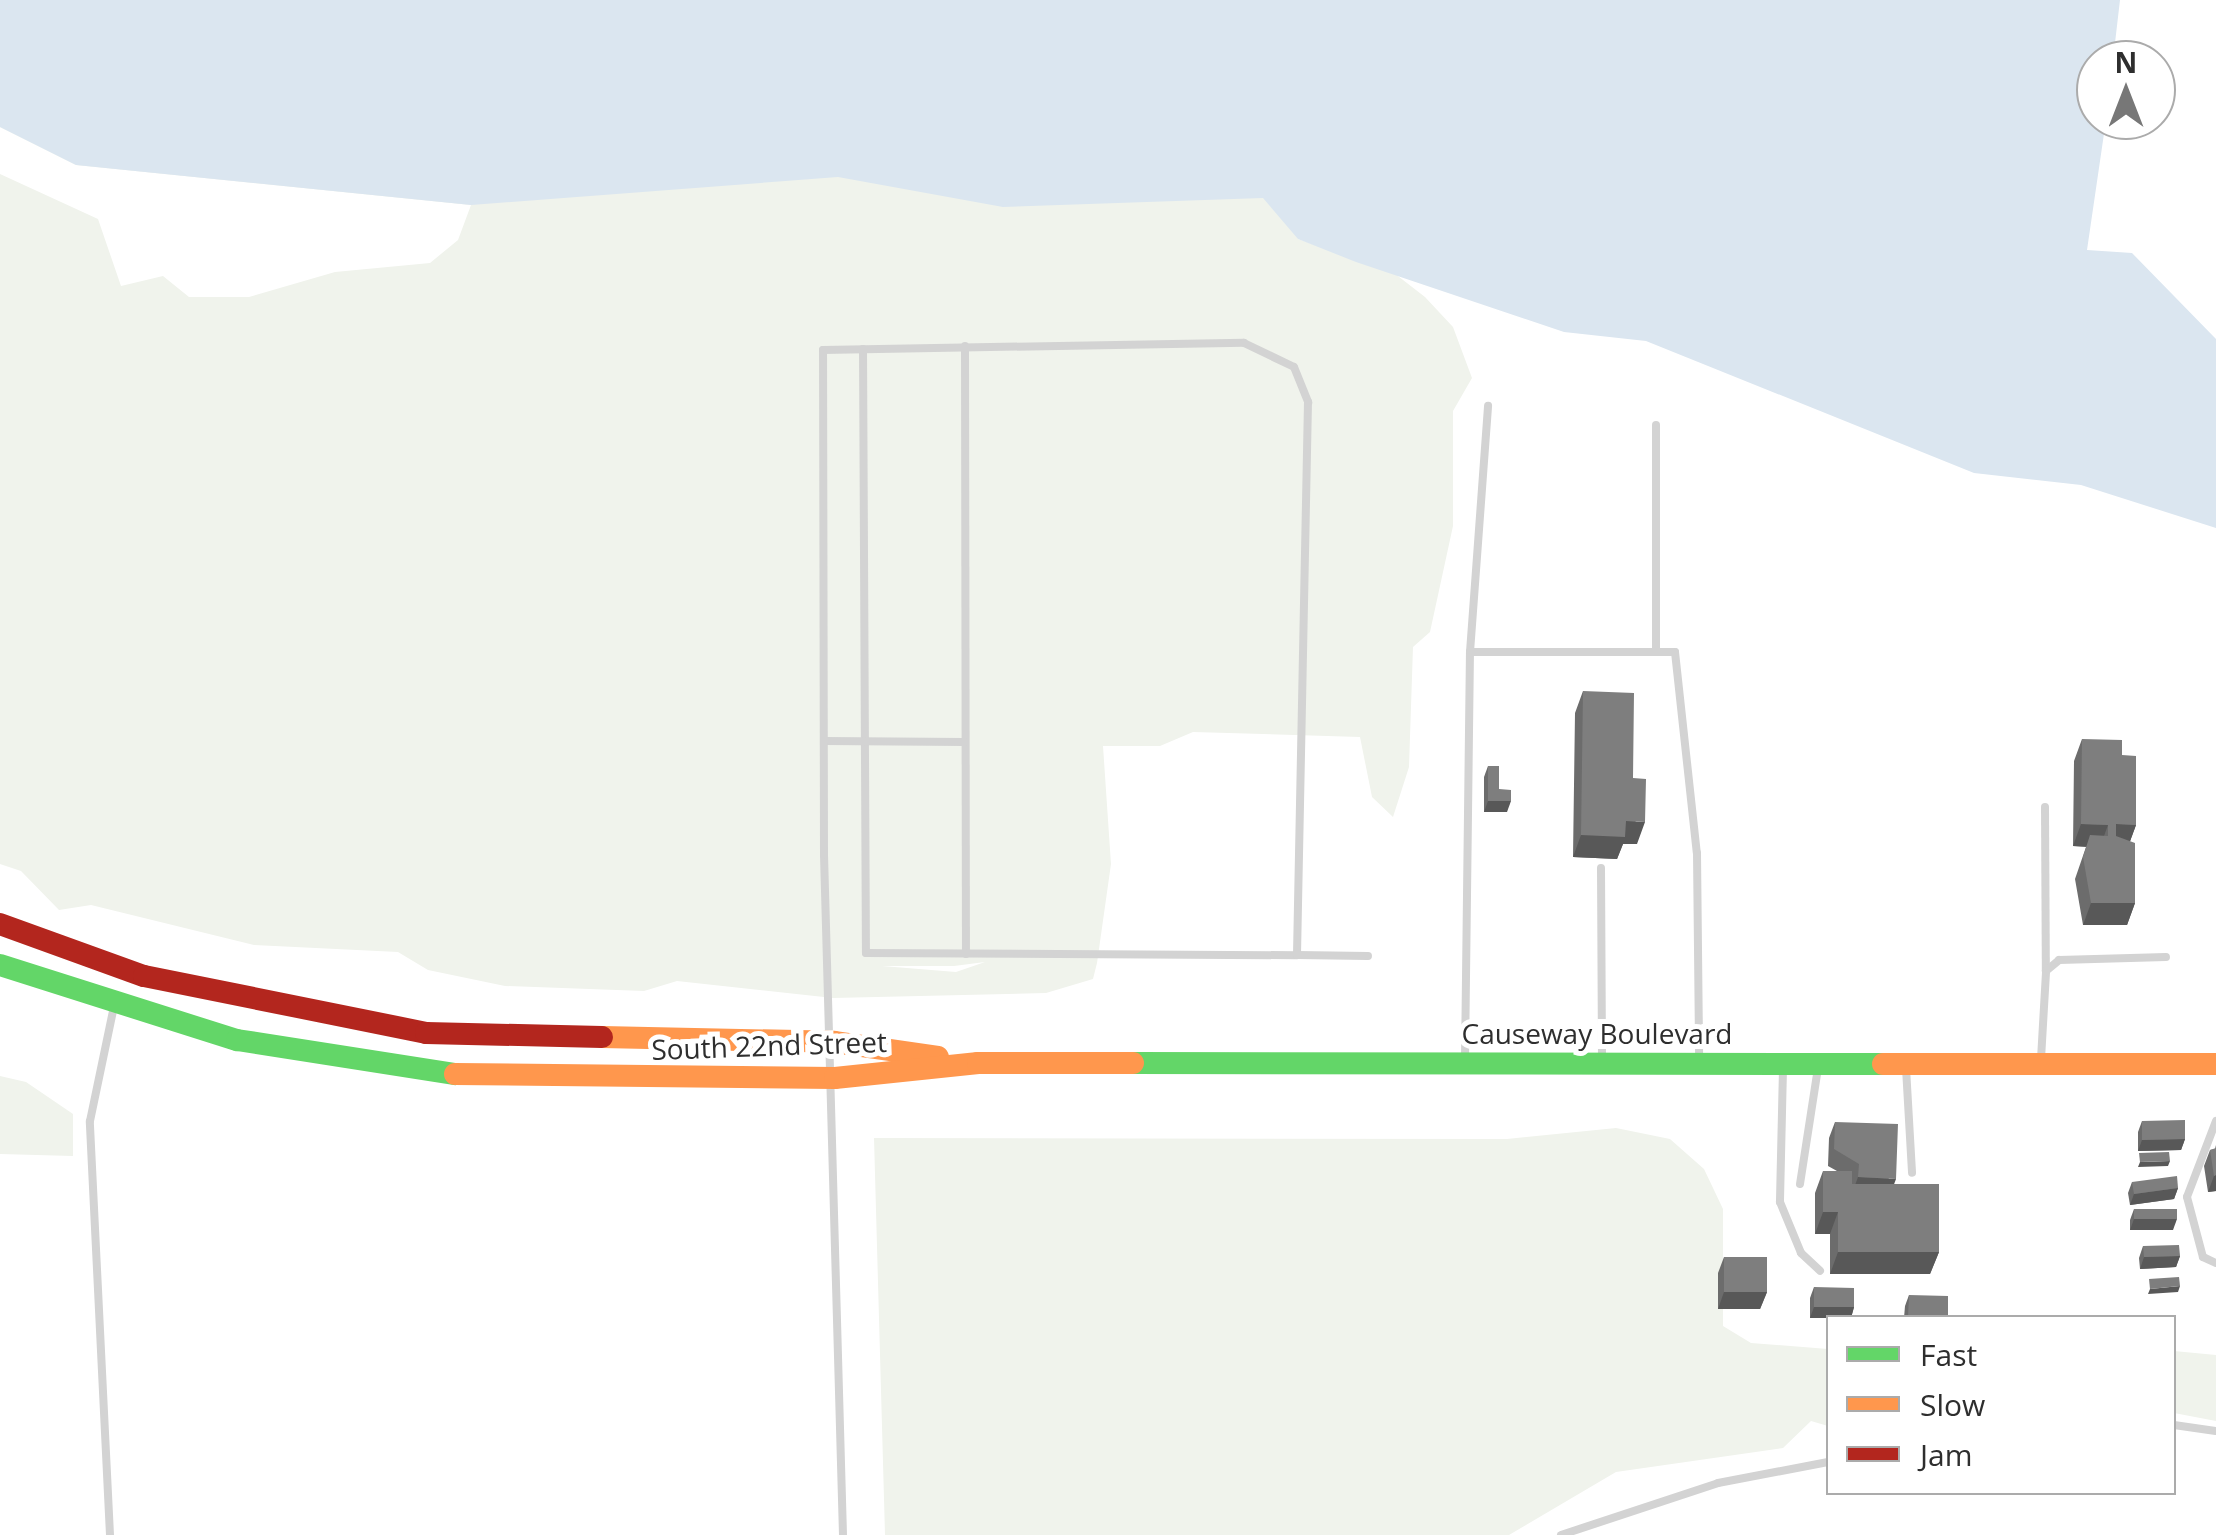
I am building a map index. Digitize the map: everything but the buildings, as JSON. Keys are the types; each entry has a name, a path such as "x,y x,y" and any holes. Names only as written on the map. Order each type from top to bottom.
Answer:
{"main road":[{"name":"South 22nd Street","path":"0,924 55,947 236,1000 426,1033 834,1042 978,1063"},
{"path":"42,981 55,947"},
{"name":"South 22nd Street","path":"0,965 114,1006 238,1040 452,1074 835,1078 978,1063"},
{"name":"Causeway Boulevard","path":"978,1063 2216,1064"}],"lane":[{"path":"843,1535 825,741 823,350 1244,342 1294,367 1308,402 1297,955"},
{"path":"965,346 966,954"},
{"path":"863,348 866,953 1368,956"},
{"path":"1464,1063 1470,652 1488,406"},
{"path":"1656,425 1656,652"},
{"path":"1470,652 1676,652 1695,834 1699,1064"},
{"path":"825,741 964,742"},
{"path":"2040,1064 2046,971 2044,808"},
{"path":"1601,868 1602,1063"},
{"path":"2046,971 2059,960 2166,957"},
{"path":"110,1535 90,1121 114,1006"},
{"path":"1783,1064 1780,1202 1801,1253 1820,1271"},
{"path":"1800,1184 1819,1108 1818,1064"},
{"path":"1906,1064 1912,1174"},
{"path":"2216,1120 2188,1197 2204,1257 2216,1263"},
{"path":"2176,1425 2216,1431"},
{"path":"1561,1535 1718,1483 1826,1462"}],"shaded area":[{"path":"0,0 1263,0 1298,239 1394,273 1425,297 1453,327 1472,378 1453,411 1453,526 1430,632 1413,647 1409,767 1393,817 1372,797 1360,737 1193,732 1160,746 1103,746 1111,864 1097,963 1093,979 1046,993 833,998 677,981 644,991 505,986 428,970 398,952 254,945 91,905 59,910 21,871 0,864 0,174 98,219 121,286 163,276 189,297 249,297 335,272 430,263 458,240 471,205 76,165 0,127","holes":["985,962 956,972 882,966"]},
{"path":"0,0 2120,0 2115,40 2076,40 2076,140 2103,140 2087,250 2132,253 2216,339 2216,528 2081,485 1974,473 1646,341 1564,332 1356,262 1298,239 1263,198 1003,207 838,177 471,205 76,165 0,127"},
{"path":"0,1076 26,1082 73,1114 73,1156 0,1154"},
{"path":"1616,1128 1670,1139 1704,1169 1723,1209 1723,1326 1751,1343 1826,1349 1826,1425 1811,1421 1783,1448 1616,1472 1509,1535 885,1535 874,1138 1507,1139"},
{"path":"2176,1351 2216,1355 2216,1421 2176,1413"}],"traffic: fast":[{"path":"0,965 237,1040 455,1074"},
{"path":"1133,1063 1883,1064"}],"traffic: slow":[{"path":"602,1037 834,1042 938,1057"},
{"path":"455,1074 835,1078 978,1063 1133,1063"},
{"path":"1883,1064 2216,1064"}],"traffic: jam":[{"path":"0,924 144,976 426,1033 602,1037"}]}
